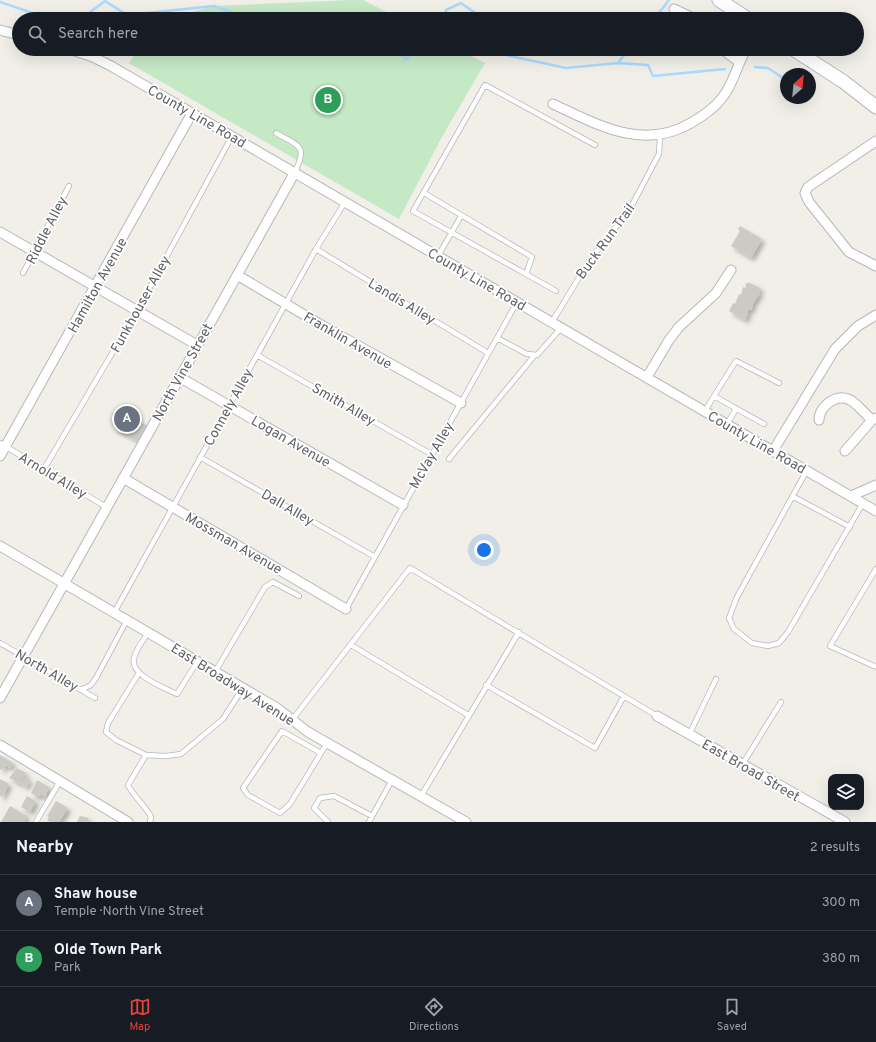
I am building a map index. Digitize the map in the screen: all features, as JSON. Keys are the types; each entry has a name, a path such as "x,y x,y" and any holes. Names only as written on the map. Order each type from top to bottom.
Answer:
{"main road":[{"path":"719,0 737,12"},
{"path":"804,56 844,82 876,106"}],"street":[{"path":"674,9 680,12"},
{"path":"0,30 12,33"},
{"name":"County Line Road","path":"87,56 111,66 876,511"},
{"path":"731,56 739,62"},
{"path":"553,104 589,120 632,135 660,136 686,126 703,116 717,104 733,81 742,56"},
{"name":"Hamilton Avenue","path":"0,456 3,445 96,287 192,113"},
{"path":"876,141 808,187 805,193 809,202 849,252 876,266"},
{"name":"North Vine Street","path":"0,698 294,172"},
{"path":"0,232 197,345"},
{"path":"647,377 669,340 679,327 716,293 731,270"},
{"name":"Franklin Avenue","path":"237,275 460,403"},
{"path":"773,451 835,349 858,326 876,315"},
{"name":"Logan Avenue","path":"179,377 403,505"},
{"path":"819,420 822,410 826,405 840,398 848,399 874,419 845,451"},
{"name":"Mossman Avenue","path":"123,478 346,609"},
{"path":"851,496 876,485"},
{"name":"East Broadway Avenue","path":"0,546 277,708 292,720 327,743 466,822"},
{"name":"East Broad Street","path":"657,716 845,822"},
{"path":"0,745 128,822"}],"lane":[{"path":"556,291 414,211 485,85 595,145"},
{"path":"276,133 297,145 301,150 302,156 294,172"},
{"name":"Funkhouser Alley","path":"44,469 137,311 232,136"},
{"name":"Buck Run Trail","path":"552,322 589,261 630,209 659,154 660,136"},
{"name":"Riddle Alley","path":"23,273 69,186"},
{"path":"424,193 532,257 526,274"},
{"name":"Connely Alley","path":"114,613 316,249 345,202"},
{"path":"438,256 461,216"},
{"name":"Landis Alley","path":"316,249 488,353"},
{"name":"McVay Alley","path":"346,609 517,302"},
{"path":"449,459 534,356 537,355 562,328"},
{"path":"497,338 534,356"},
{"name":"Smith Alley","path":"257,355 431,454"},
{"path":"705,411 736,361 779,383"},
{"path":"714,396 764,424"},
{"path":"727,424 736,409"},
{"name":"Arnold Alley","path":"3,445 106,507"},
{"name":"Dall Alley","path":"200,457 375,557"},
{"path":"807,470 737,597 729,618 734,629 752,643 768,646 779,643 788,632 864,504"},
{"path":"792,496 850,527"},
{"path":"292,720 410,568 657,716"},
{"path":"876,569 830,646 876,667"},
{"path":"215,672 265,587 273,582 299,596"},
{"path":"82,690 91,685 96,678 127,620"},
{"path":"148,632 134,658 134,667 139,674 177,694 197,662"},
{"path":"421,796 468,715 519,632"},
{"name":"North Alley","path":"0,643 95,698"},
{"path":"351,645 468,715"},
{"path":"139,674 108,723 106,732 116,740 146,755 166,756 181,754 223,719 243,688"},
{"path":"689,735 716,679"},
{"path":"486,685 595,748 624,696"},
{"path":"742,765 781,702"},
{"path":"319,752 282,731 243,788 248,795 280,814 290,804 319,752 327,743"},
{"path":"146,755 128,785 134,796 147,809 151,817 150,822"},
{"path":"369,822 392,780"},
{"path":"36,822 60,781"},
{"path":"328,822 324,820 314,808 320,798 334,796 372,816"}],"green space":[{"path":"363,0 386,12 192,12 214,6"},
{"path":"134,56 472,56 485,63 442,137 399,219 129,63"}],"building":[{"path":"740,226 762,239 751,258 731,246 740,231 738,229"},
{"path":"748,282 762,289 759,290 758,292 760,293 752,305 751,310 749,309 745,320 729,311 733,303 735,304 739,294 741,295 743,287 745,288 745,283 747,284"},
{"path":"122,411 149,427 139,442 115,428"},
{"path":"0,755 13,763 10,768 5,765 2,770 0,769"},
{"path":"17,768 26,773 20,784 9,778"},
{"path":"26,777 30,779 26,787 21,784"},
{"path":"0,779 9,784 2,797 0,796"},
{"path":"37,780 49,787 45,797 40,794 38,797 31,793"},
{"path":"27,796 36,801 30,812 21,807"},
{"path":"56,801 68,808 59,822 50,822 47,820 49,817 47,816"},
{"path":"10,806 27,816 24,822 1,822"},
{"path":"80,816 89,818 88,820 91,822 77,822"}],"waterway":[{"path":"660,12 669,0"},
{"path":"90,12 105,1 122,12"},
{"path":"0,2 29,12"},
{"path":"446,12 446,10 461,3 474,12"},
{"path":"156,12 214,6 232,12"},
{"path":"403,56 406,60 409,56"},
{"path":"511,56 566,68 618,63 624,56"},
{"path":"618,63 648,65 653,76 725,69"},
{"path":"755,67 768,68 780,76"}],"place":[{"name":"Olde Town Park","path":"328,100"},
{"name":"Shaw house","path":"127,419"}]}
